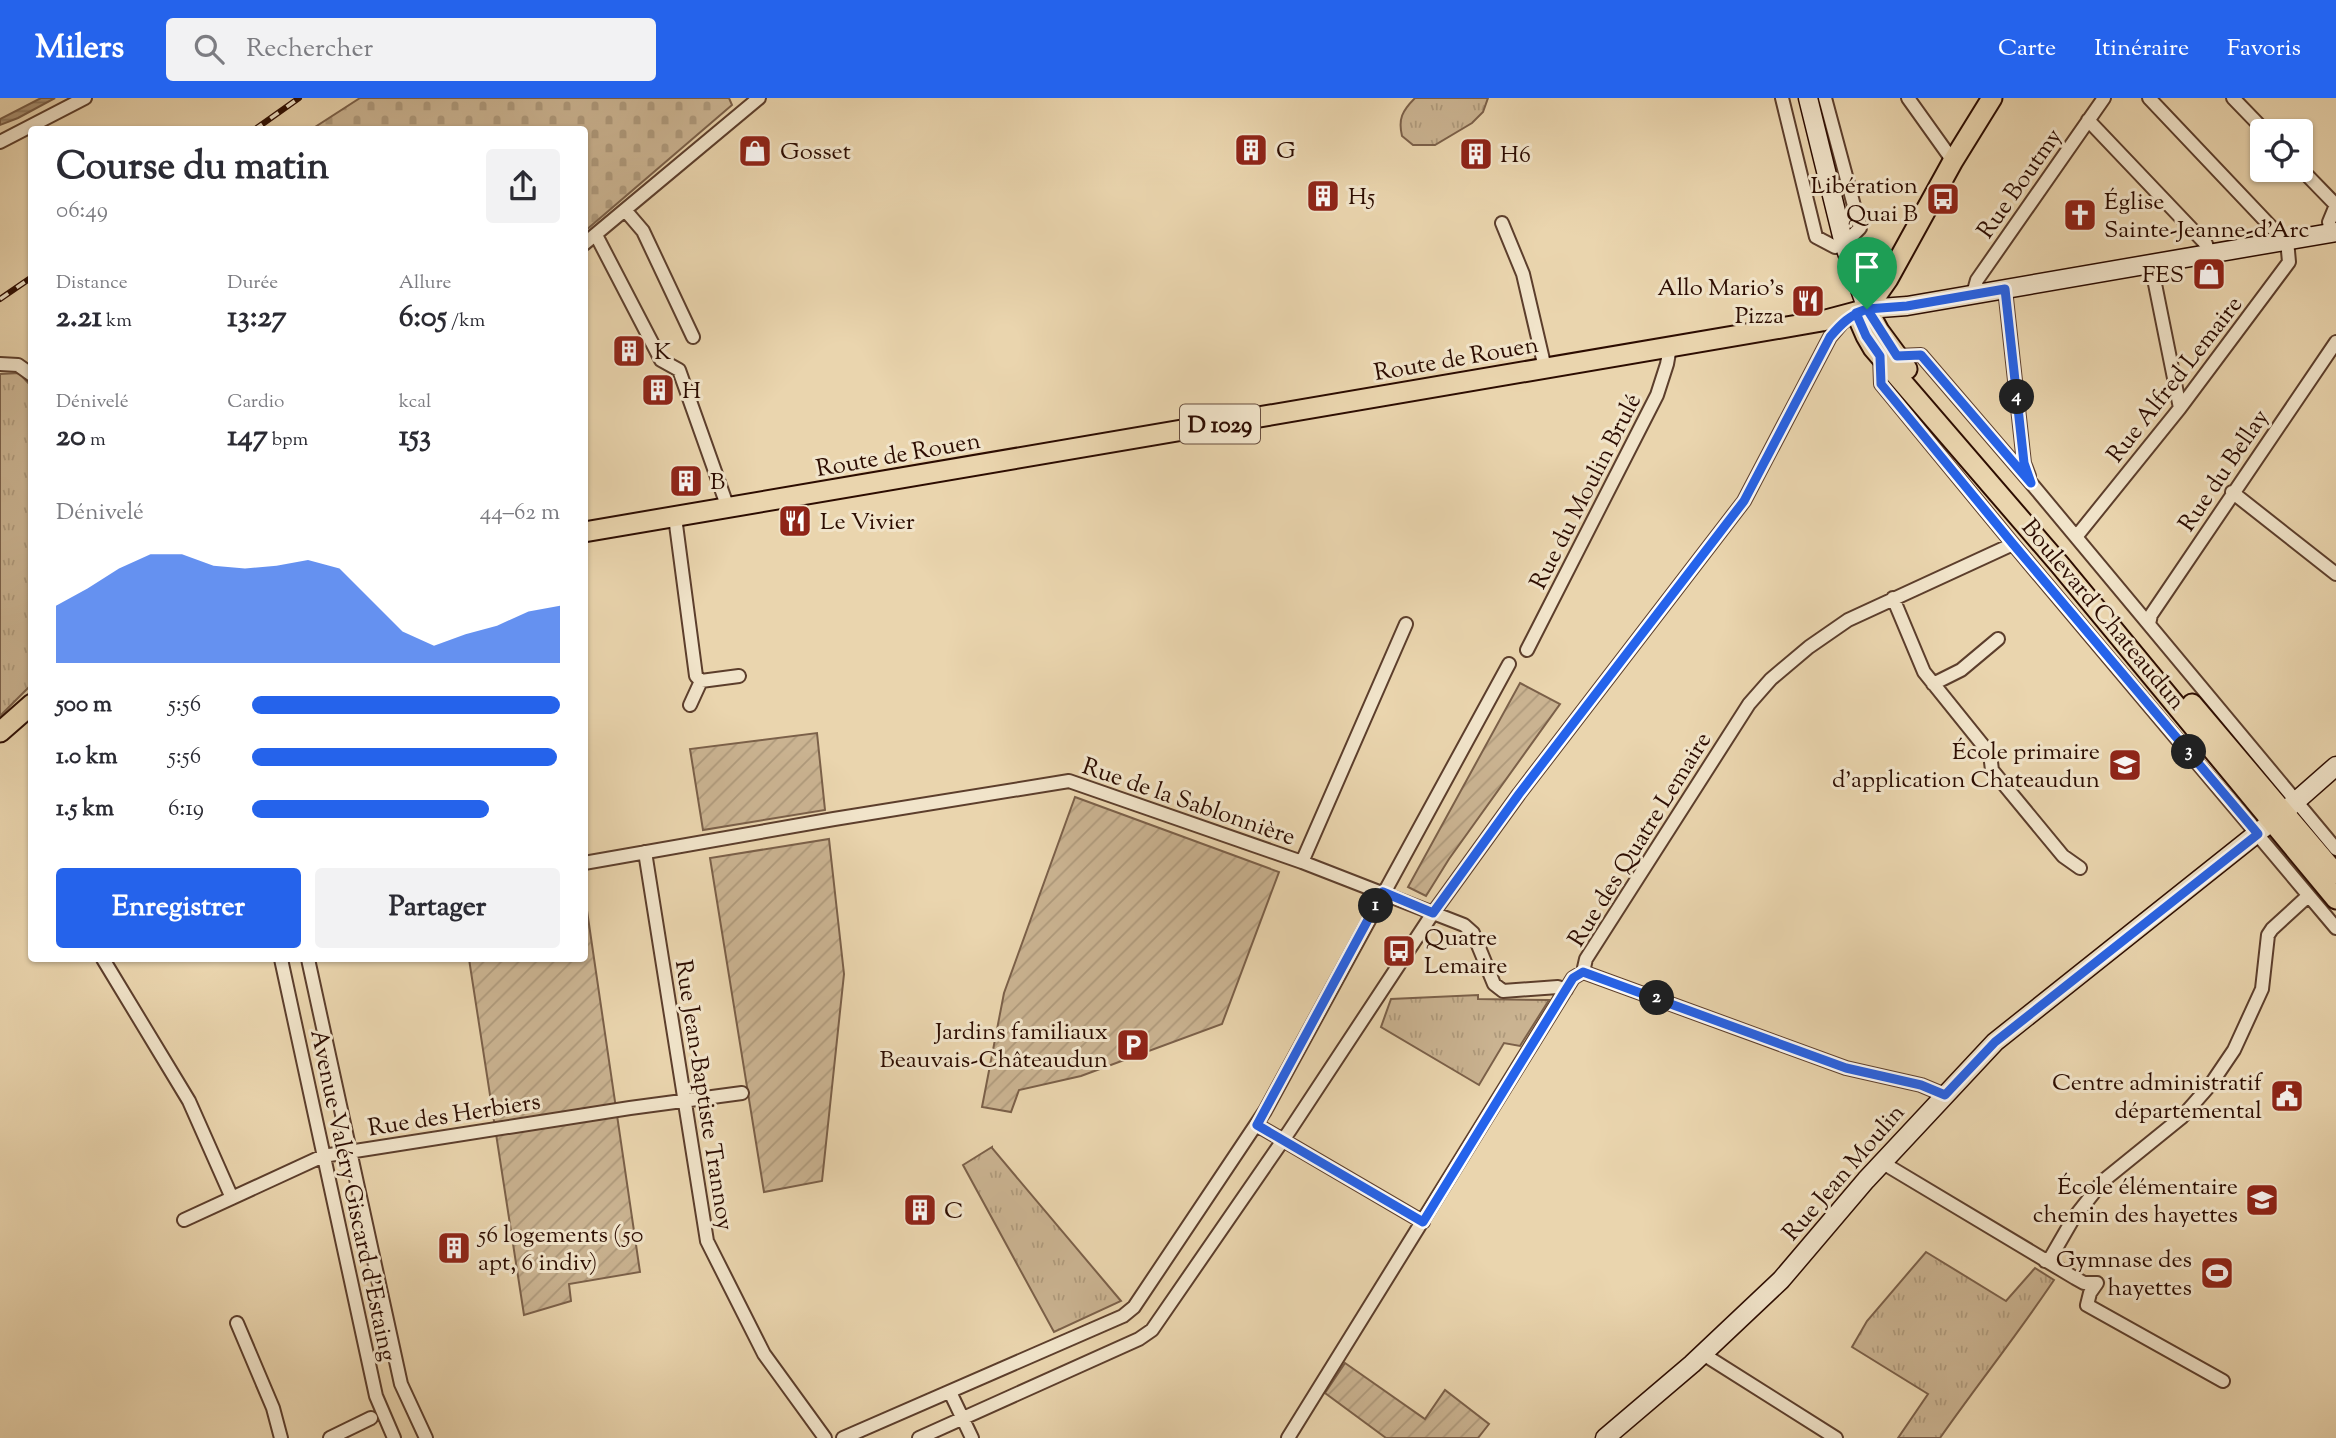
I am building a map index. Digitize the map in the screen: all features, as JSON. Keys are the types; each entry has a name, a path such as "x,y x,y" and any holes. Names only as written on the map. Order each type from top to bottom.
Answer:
{"main road":[{"path":"1798,98 1861,311"},
{"path":"1808,98 1840,246"},
{"path":"1861,311 1888,279 1953,161 1992,98"},
{"name":"Route de Rouen","path":"588,531 2333,232"},
{"name":"Boulevard Chateaudun","path":"1861,311 1866,336 1889,356 2060,565 2285,811 2336,874"},
{"path":"0,732 28,708"},
{"name":"Rue Jean Moulin","path":"1607,1438 1703,1354 1781,1280 1883,1163 1995,1042 2258,834 2336,766"},
{"name":"Boulevard Chateaudun","path":"2285,811 2336,899"}],"street":[{"path":"31,126 85,98"},
{"path":"588,241 759,98"},
{"path":"1782,98 1816,237 1840,246 1860,228 1825,98"},
{"path":"1908,98 1953,161"},
{"name":"Rue Boutmy","path":"1973,294 1977,280 2104,98"},
{"path":"2149,98 2283,241"},
{"path":"2233,98 2253,119"},
{"path":"2088,120 2206,244 2209,254"},
{"path":"0,142 28,128"},
{"path":"2313,181 2336,205 2329,222 2333,232"},
{"path":"625,210 643,231 693,337"},
{"path":"1502,223 1523,274 1545,368"},
{"path":"596,235 661,360 679,370 728,508"},
{"name":"Rue Alfred Lemaire","path":"2076,537 2180,408 2289,262 2283,241"},
{"path":"2151,264 2180,408"},
{"path":"2005,289 2024,463 2031,483"},
{"path":"919,1438 1139,1339 1152,1329 1284,1140 1433,913 1519,794 1744,501 1830,337 1842,323 1861,311"},
{"name":"Rue du Bellay","path":"2148,624 2151,615 2232,492 2336,342"},
{"name":"Rue du Moulin Brulé","path":"1527,650 1657,395 1670,347"},
{"name":"Boulevard Chateaudun","path":"2336,849 2285,811 2148,624 1921,355 1889,356 1881,384 2336,928"},
{"path":"0,365 18,365 28,371"},
{"path":"2232,492 2336,574"},
{"path":"675,517 696,676 701,681"},
{"name":"Rue des Quatre Lemaire","path":"1288,1438 1573,978 1583,972 1586,958 1749,705 1771,679 1809,647 1848,620 2013,544"},
{"path":"1893,598 1924,671 1990,754 1992,770 2063,856 2080,868"},
{"path":"1302,862 1406,624"},
{"path":"1933,684 1961,670 1998,639"},
{"path":"843,1438 1123,1316 1134,1307 1257,1125 1509,664"},
{"path":"701,681 739,676"},
{"path":"690,705 701,681"},
{"name":"Rue de la Sablonnière","path":"588,862 1069,781 1302,862 1464,925 1473,933 1494,984 1503,991 1558,987 1566,990"},
{"name":"Rue Jean-Baptiste Trannoy","path":"645,852 707,1241 764,1354 825,1438"},
{"path":"2045,1261 2051,1257 2073,1219 2103,1181 2182,1117 2211,1084 2234,1050 2262,989 2268,935 2308,897"},
{"path":"105,962 189,1101 232,1198"},
{"name":"Avenue Valéry Giscard d'Estaing","path":"282,962 376,1396 394,1438"},
{"name":"Avenue Valéry Giscard d'Estaing","path":"309,962 401,1384 426,1438"},
{"path":"1583,972 1846,1068 1921,1085 1945,1095"},
{"name":"Rue des Herbiers","path":"184,1220 323,1156 742,1093"},
{"path":"1257,1125 1423,1222"},
{"path":"1883,1163 2084,1283 2097,1283 2090,1293 2087,1305 2223,1381"},
{"path":"237,1323 273,1408 281,1438"},
{"path":"1703,1354 1836,1438"},
{"path":"950,1392 972,1438"},
{"path":"330,1438 371,1418"}],"green space":[{"path":"360,98 729,98 732,105 588,228 588,126 317,126"},
{"path":"1415,98 1488,98 1483,112 1472,123 1435,145 1413,145 1402,136 1401,120 1404,111"},
{"path":"19,373 28,383 28,688 0,716 0,374"},
{"path":"1520,683 1560,704 1449,859 1426,896 1408,887"},
{"path":"817,733 825,810 703,830 690,749"},
{"path":"1075,797 1279,872 1222,1024 1081,1076 1019,1090 1011,1112 982,1107 1004,993"},
{"path":"829,839 844,974 822,1181 764,1192 710,858"},
{"path":"588,917 640,1272 569,1284 571,1301 524,1315 469,962 588,962"},
{"path":"1478,995 1478,999 1549,1000 1520,1046 1504,1043 1479,1085 1381,1027 1391,999"},
{"path":"992,1147 1121,1301 1054,1332 963,1165"},
{"path":"1926,1252 2006,1301 2035,1268 2054,1280 1940,1438 1898,1438 1928,1394 1852,1347 1867,1321"},
{"path":"1345,1363 1425,1419 1445,1390 1489,1424 1478,1438 1386,1438 1325,1393"}],"shaded area":[{"path":"41,98 55,98 0,125 0,119"}],"railway":[{"path":"260,126 299,98"},
{"path":"0,299 28,280"}],"place":[{"name":"G","path":"1251,150"},
{"name":"Gosset","path":"755,151"},
{"name":"H6","path":"1476,154"},
{"name":"H5","path":"1323,196"},
{"name":"Libération Quai B","path":"1943,199"},
{"name":"Église Sainte-Jeanne-d'Arc","path":"2080,215"},
{"name":"FES","path":"2209,274"},
{"name":"Allo Mario's Pizza","path":"1808,301"},
{"name":"K","path":"629,351"},
{"name":"H","path":"658,390"},
{"name":"B","path":"686,481"},
{"name":"Le Vivier","path":"795,521"},
{"name":"École primaire d'application Chateaudun","path":"2125,765"},
{"name":"Quatre Lemaire","path":"1399,951"},
{"name":"Jardins familiaux Beauvais-Châteaudun","path":"1133,1045"},
{"name":"Centre administratif départemental","path":"2287,1096"},
{"name":"École élémentaire chemin des hayettes","path":"2262,1200"},
{"name":"C","path":"920,1210"},
{"name":"56 logements (50 apt, 6 indiv)","path":"454,1248"},
{"name":"Gymnase des hayettes","path":"2217,1273"}],"route":[{"path":"1867,309 1856,313 1842,323 1830,337 1744,501 1519,794 1433,913 1383,892 1257,1125 1423,1222 1573,978 1583,972 1846,1068 1921,1085 1945,1095 1995,1042 2258,834 1881,384 1880,356 1866,336 1856,313 1867,309 1907,306 2005,289 2024,463 2031,483 1921,355 1897,356 1867,309"}]}
